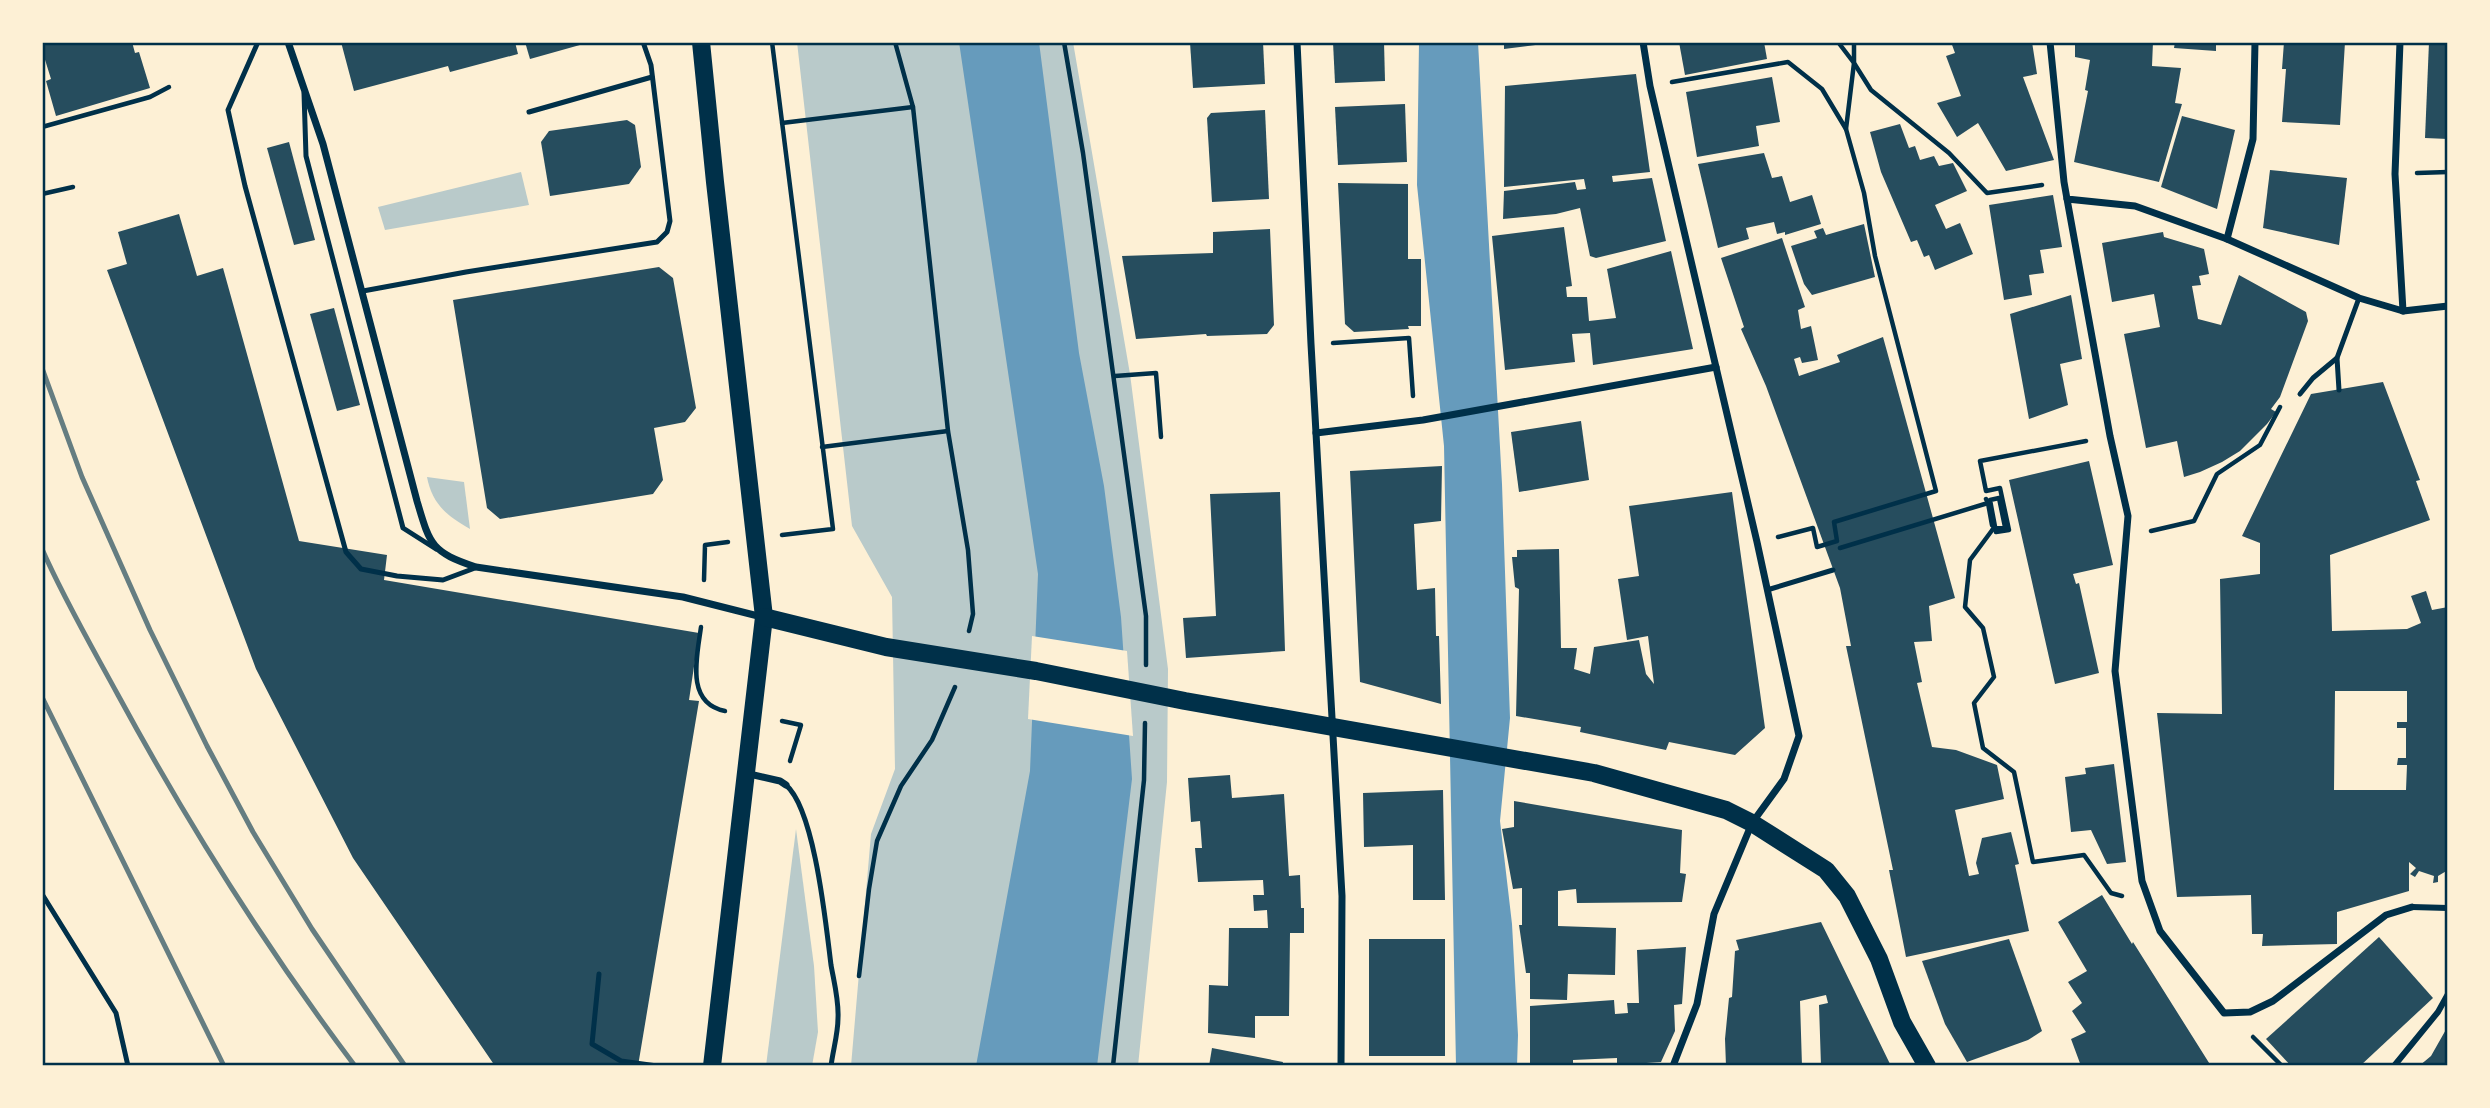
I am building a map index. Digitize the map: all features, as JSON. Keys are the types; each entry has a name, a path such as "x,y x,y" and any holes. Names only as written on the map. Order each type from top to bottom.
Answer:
{"main road":[{"path":"701,42 764,618 712,1066"},
{"path":"764,618 883,646 1036,671 1185,701 1594,773 1726,810 1752,823 1826,870 1847,896 1879,959 1902,1022 1927,1066"}],"street":[{"path":"288,42 323,145 427,536 439,551 448,558 476,567 704,601 764,618"},
{"path":"1297,42 1342,896 1341,1066"},
{"path":"1643,42 1650,86 1757,542 1798,736 1784,779 1752,823 1714,914 1697,1004 1673,1066"},
{"path":"2050,42 2064,182 2110,436 2128,516 2115,671 2142,881 2160,932 2224,1013 2250,1012 2273,1001 2386,915 2412,907 2448,908"},
{"path":"2227,239 2253,139 2255,42"},
{"path":"2400,42 2395,174 2403,311"},
{"path":"2067,199 2135,206 2227,239 2359,298 2403,311 2448,306"},
{"path":"1316,433 1518,404 1716,367"},
{"path":"745,773 780,781 786,785"},
{"path":"2393,1066 2438,1012 2448,994"}],"lane":[{"path":"258,42 228,110 245,187 346,552 361,569 397,576 443,580 476,567"},
{"path":"363,291 657,242 667,232 670,221 652,77 643,42"},
{"path":"529,112 652,77"},
{"path":"304,90 306,156 403,528 439,551"},
{"path":"2339,390 2337,358 2359,298"},
{"path":"2300,394 2313,378 2337,358"},
{"path":"1766,590 1833,569"},
{"path":"786,785 792,790 799,805 811,842 839,1017 831,1066"},
{"path":"42,894 116,1013 128,1066"},
{"path":"599,974 592,1044 622,1063 657,1066"}],"path":[{"path":"704,601 705,545 832,529 772,42"},
{"path":"895,42 914,107 947,431 968,550 973,614 967,640"},
{"path":"1064,42 1115,376 1146,616 1146,670"},
{"path":"1838,42 1871,90 1948,153 1987,193 2064,182"},
{"path":"1846,129 1854,42"},
{"path":"1650,86 1788,62 1822,89 1846,129 1864,193 1875,256 1936,491 1834,522 1837,541 1818,547 1813,528 1757,542"},
{"path":"42,127 150,97 169,87"},
{"path":"782,123 914,107"},
{"path":"42,194 73,187"},
{"path":"1311,344 1409,338 1419,420"},
{"path":"1115,376 1156,373 1161,437"},
{"path":"2126,537 2194,521 2217,474 2260,445 2286,397"},
{"path":"822,447 947,431"},
{"path":"1995,529 2009,530 2000,488 1986,491 1980,461 2064,446"},
{"path":"1995,529 1990,500 1999,498 2005,527 1995,529 1970,560 1965,607 1983,628 1994,677 1974,703 1983,748 2014,772 2033,862 2084,855 2111,893"},
{"path":"1869,539 1987,501 1995,529"},
{"path":"839,1017 859,979 877,841 901,786 932,740 959,678"},
{"path":"1113,1066 1144,780 1145,711"},
{"path":"2264,1047 2282,1066"}],"shaded area":[{"path":"797,42 1073,42 1130,374 1168,669 1167,782 1138,1066 851,1066 871,834 895,769 892,597 852,526"},
{"path":"521,172 529,205 385,230 378,207"},
{"path":"427,477 464,482 470,529 454,519 437,502"},
{"path":"796,829 814,966 818,1032 812,1066 766,1066"}],"water":[{"path":"959,42 1039,42 1079,353 1104,486 1121,617 1132,779 1097,1066 976,1066 1030,771 1038,574"},
{"path":"1419,42 1478,42 1502,484 1510,718 1500,821 1512,924 1517,1066 1456,1066 1444,446 1417,185"}],"pier":[{"path":"1032,636 1127,651 1133,736 1028,719"}],"building":[{"path":"42,42 132,42 135,53 139,52 150,88 56,116 46,81 51,79"},
{"path":"341,42 515,42 518,54 450,72 448,66 354,91"},
{"path":"525,42 587,42 587,43 530,59"},
{"path":"1190,42 1263,42 1265,84 1193,88"},
{"path":"1333,42 1384,42 1385,81 1335,83"},
{"path":"1504,42 1543,42 1543,44 1504,49"},
{"path":"1679,42 1764,42 1767,59 1685,75"},
{"path":"1951,42 2032,42 2037,74 2023,77 2054,160 2006,171 1978,123 1957,137 1937,103 1961,96 1946,56 1955,53"},
{"path":"2075,42 2153,42 2152,66 2181,68 2175,103 2182,104 2159,182 2074,162 2088,91 2085,90 2090,60 2075,57"},
{"path":"2175,42 2216,42 2216,51 2174,48"},
{"path":"2284,42 2345,42 2340,125 2282,122 2286,69 2282,69"},
{"path":"2429,42 2448,42 2448,139 2425,138"},
{"path":"1636,74 1650,172 1612,176 1613,182 1652,178 1666,241 1596,258 1590,256 1580,208 1556,214 1503,219 1504,191 1575,182 1577,190 1586,189 1584,179 1504,187 1505,86"},
{"path":"1772,77 1780,122 1756,126 1759,146 1697,157 1686,92"},
{"path":"1405,104 1407,162 1338,165 1335,107"},
{"path":"1265,110 1269,199 1212,202 1207,118 1211,113"},
{"path":"2182,116 2235,130 2217,209 2161,187"},
{"path":"627,120 635,125 641,167 629,184 550,196 541,142 549,131"},
{"path":"1900,124 1909,148 1915,146 1920,160 1934,156 1939,166 1953,163 1967,191 1935,205 1946,229 1960,223 1973,254 1935,270 1929,255 1924,257 1917,240 1911,242 1881,172 1870,132"},
{"path":"289,142 315,240 294,245 267,148"},
{"path":"1764,153 1772,178 1782,176 1790,202 1812,195 1821,224 1785,235 1785,232 1777,234 1774,222 1746,228 1749,239 1718,248 1698,164"},
{"path":"2270,170 2347,178 2339,245 2263,228"},
{"path":"1338,183 1408,184 1408,259 1421,259 1421,326 1354,332 1345,324"},
{"path":"2053,195 2062,247 2040,250 2044,273 2029,275 2032,295 2004,300 1989,205"},
{"path":"179,214 197,276 223,268 299,541 387,555 384,580 699,633 689,700 699,701 638,1066 495,1066 353,858 256,669 107,270 127,264 118,232"},
{"path":"1864,224 1875,277 1812,295 1804,284 1791,246 1817,238 1814,231 1823,228 1826,235"},
{"path":"1564,227 1572,286 1566,287 1567,297 1587,297 1589,321 1616,318 1607,269 1671,251 1693,349 1593,365 1590,333 1572,334 1575,362 1505,370 1492,236"},
{"path":"1270,229 1274,325 1267,334 1206,334 1136,339 1122,256 1213,253 1213,232"},
{"path":"2163,232 2164,237 2204,249 2209,274 2199,276 2201,285 2192,286 2198,319 2221,325 2239,275 2306,312 2308,321 2280,397 2271,409 2276,412 2267,424 2240,451 2222,462 2184,477 2177,441 2146,448 2124,334 2160,327 2154,294 2112,302 2102,243"},
{"path":"1782,238 1805,307 1798,310 1801,329 1811,326 1818,360 1802,363 1800,357 1794,359 1799,376 1840,362 1837,355 1883,337 1955,598 1929,606 1932,641 1914,642 1922,682 1917,683 1932,747 1956,750 1997,765 2004,799 1955,810 1969,876 1979,874 1976,863 1982,838 2011,832 2019,864 2015,865 2029,931 1906,957 1889,870 1893,870 1846,646 1851,646 1840,588 1766,386 1741,329 1744,327 1721,258"},
{"path":"659,267 673,278 696,408 685,422 654,428 663,480 653,494 500,519 487,508 453,300"},
{"path":"2071,295 2082,359 2060,364 2068,405 2029,419 2010,314"},
{"path":"334,308 360,405 337,411 310,314"},
{"path":"2383,382 2420,480 2416,481 2430,520 2330,555 2332,631 2407,629 2421,623 2411,596 2426,591 2432,610 2448,607 2448,870 2438,876 2438,882 2433,883 2434,876 2419,871 2415,877 2410,874 2416,868 2409,862 2409,891 2337,912 2337,944 2262,946 2263,934 2252,934 2251,895 2177,897 2157,713 2222,714 2220,579 2260,574 2260,543 2242,536 2311,394","holes":["2335,691 2407,691 2407,722 2397,722 2397,728 2406,728 2406,758 2398,758 2397,765 2407,765 2406,790 2334,790"]},
{"path":"1581,421 1589,480 1519,492 1511,432"},
{"path":"2089,461 2113,565 2073,574 2076,584 2079,583 2099,673 2055,684 2009,480"},
{"path":"1442,466 1441,521 1414,524 1417,590 1435,588 1441,704 1360,682 1350,471"},
{"path":"1280,492 1285,651 1186,658 1183,618 1216,616 1210,494"},
{"path":"1732,492 1765,728 1735,755 1669,742 1666,750 1580,732 1581,727 1516,716 1519,589 1515,587 1512,557 1517,557 1517,550 1559,549 1561,648 1577,648 1574,669 1590,674 1594,647 1639,640 1646,674 1654,684 1648,636 1627,640 1618,579 1639,576 1629,506"},
{"path":"2114,764 2126,862 2107,864 2091,830 2071,832 2065,777 2086,774 2085,768"},
{"path":"1230,775 1232,798 1284,794 1289,876 1300,875 1301,908 1304,908 1304,933 1290,933 1289,1016 1255,1016 1255,1038 1208,1033 1209,985 1228,986 1229,928 1268,928 1267,910 1254,911 1253,895 1264,895 1263,880 1198,882 1195,848 1202,848 1200,821 1191,822 1188,778"},
{"path":"1443,790 1445,900 1413,900 1413,845 1364,847 1363,793"},
{"path":"1514,801 1682,830 1680,873 1686,874 1682,902 1577,903 1576,889 1558,891 1558,926 1616,928 1615,975 1568,974 1567,1000 1530,999 1530,973 1526,973 1519,925 1522,925 1522,888 1513,889 1502,829 1514,827"},
{"path":"2102,895 2211,1066 2081,1066 2071,1039 2086,1032 2072,1011 2082,1003 2068,982 2087,971 2058,922"},
{"path":"1821,922 1891,1066 1821,1066 1819,1005 1828,1003 1826,995 1800,1001 1802,1066 1726,1066 1725,1039 1729,998 1732,997 1735,951 1739,950 1736,940"},
{"path":"2379,937 2433,998 2360,1066 2291,1066 2266,1039"},
{"path":"1369,939 1445,939 1445,1056 1369,1056"},
{"path":"2009,939 2042,1031 2028,1040 1967,1062 1945,1024 1922,961"},
{"path":"1686,947 1682,1004 1674,1005 1675,1031 1661,1062 1617,1065 1617,1058 1573,1060 1573,1066 1530,1066 1530,1006 1614,1000 1615,1014 1628,1013 1627,1003 1639,1003 1637,950"},
{"path":"2448,1026 2448,1066 2419,1066 2431,1056"},
{"path":"1212,1048 1283,1062 1282,1066 1209,1066"}],"railway":[{"path":"42,368 82,477 150,630 207,746 253,832 312,929 405,1066"},
{"path":"42,549 88,641 200,838 259,931 355,1066"},
{"path":"42,697 224,1066"}]}
